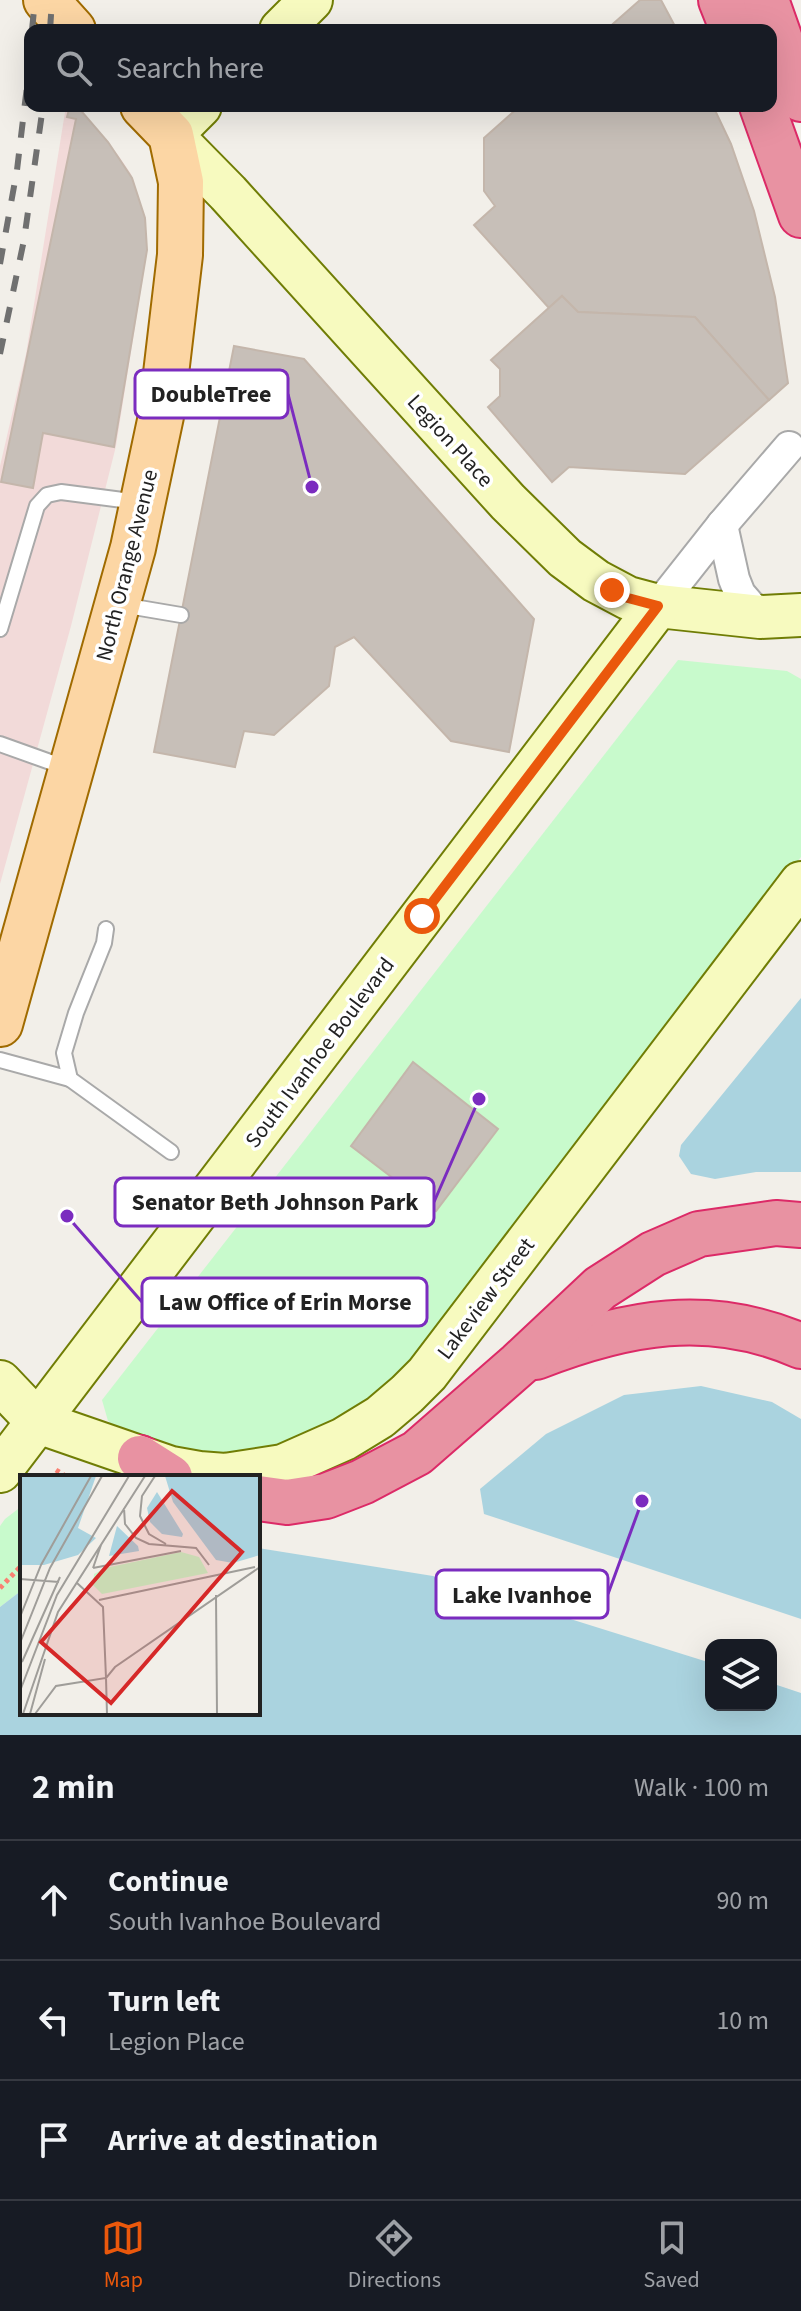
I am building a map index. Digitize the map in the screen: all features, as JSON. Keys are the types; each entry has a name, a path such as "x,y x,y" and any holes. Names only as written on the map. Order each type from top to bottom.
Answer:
{"highway":[{"path":"721,0 731,24"},
{"path":"766,0 774,24"},
{"path":"777,31 801,99"},
{"path":"764,112 801,215"},
{"path":"260,1498 287,1502 326,1496 362,1482 417,1453 600,1288 653,1254 699,1234 776,1223 801,1225"},
{"path":"519,1364 595,1336 668,1323 715,1322 771,1333 801,1346"}],"main road":[{"path":"46,0 68,24"},
{"name":"North Orange Avenue","path":"0,1024 118,604 161,416 180,255 181,182 171,116"}],"street":[{"path":"287,24 311,0"},
{"name":"Legion Place","path":"171,116 228,193 508,502 565,558 596,581 628,598 658,606 791,616"},
{"name":"South Ivanhoe Boulevard","path":"0,1471 658,606 789,447"},
{"path":"722,525 740,594 791,616"},
{"name":"Lakeview Street","path":"38,1422 155,1468 225,1475 283,1466 344,1439 380,1417 427,1374 457,1337 801,883"},
{"path":"0,1382 38,1422"}],"lane":[{"path":"0,629 37,506 47,495 61,492 143,503"},
{"path":"118,604 181,615"},
{"path":"0,744 71,770"},
{"path":"70,1079 64,1053 104,943 106,929"},
{"path":"0,1060 70,1079 171,1152"}],"path":[{"path":"56,1470 64,1475"},
{"path":"0,1588 20,1567"}],"shaded area":[{"path":"65,112 80,112 131,174 140,202 147,251 116,446 71,626 0,884 0,466 26,354"}],"green space":[{"path":"678,660 787,671 801,679 801,857 441,1342 399,1387 309,1436 255,1453 193,1454 141,1448 108,1421 102,1400"},
{"path":"20,1508 20,1592 0,1607 0,1526"}],"water":[{"path":"801,998 801,1172 756,1172 715,1179 691,1174 679,1156 681,1145"},
{"path":"701,1386 772,1402 801,1419 801,1619 484,1514 480,1489 546,1434 624,1395"},
{"path":"260,1548 433,1576 705,1661 705,1711 777,1711 777,1685 801,1693 801,1735 0,1735 0,1607 20,1592 20,1715 260,1715"}],"building":[{"path":"640,0 661,0 674,24 613,24"},
{"path":"68,112 82,112 108,142 132,178 145,218 147,250 114,447 43,433 33,488 1,482 76,119 67,117"},
{"path":"513,112 716,112 731,144 754,211 775,297 788,383 769,400 695,317 578,312 562,296 549,308 474,225 495,206 484,191 484,138"},
{"path":"562,296 578,312 695,317 769,400 685,474 569,467 552,482 488,407 500,396 500,369 491,360"},
{"path":"234,346 304,359 534,619 509,752 451,741 354,637 335,647 329,686 274,735 244,731 235,767 154,752"},
{"path":"413,1062 498,1129 436,1211 351,1146"}],"railway":[{"path":"33,24 35,0"},
{"path":"50,24 52,0"},
{"path":"0,264 24,111"},
{"path":"0,354 24,240 42,112"}],"place":[{"name":"DoubleTree","path":"312,487"},
{"name":"Senator Beth Johnson Park","path":"479,1099"},
{"name":"Law Office of Erin Morse","path":"67,1216"},
{"name":"Lake Ivanhoe","path":"642,1501"}],"route":[{"path":"422,916 658,606 612,590"}]}
